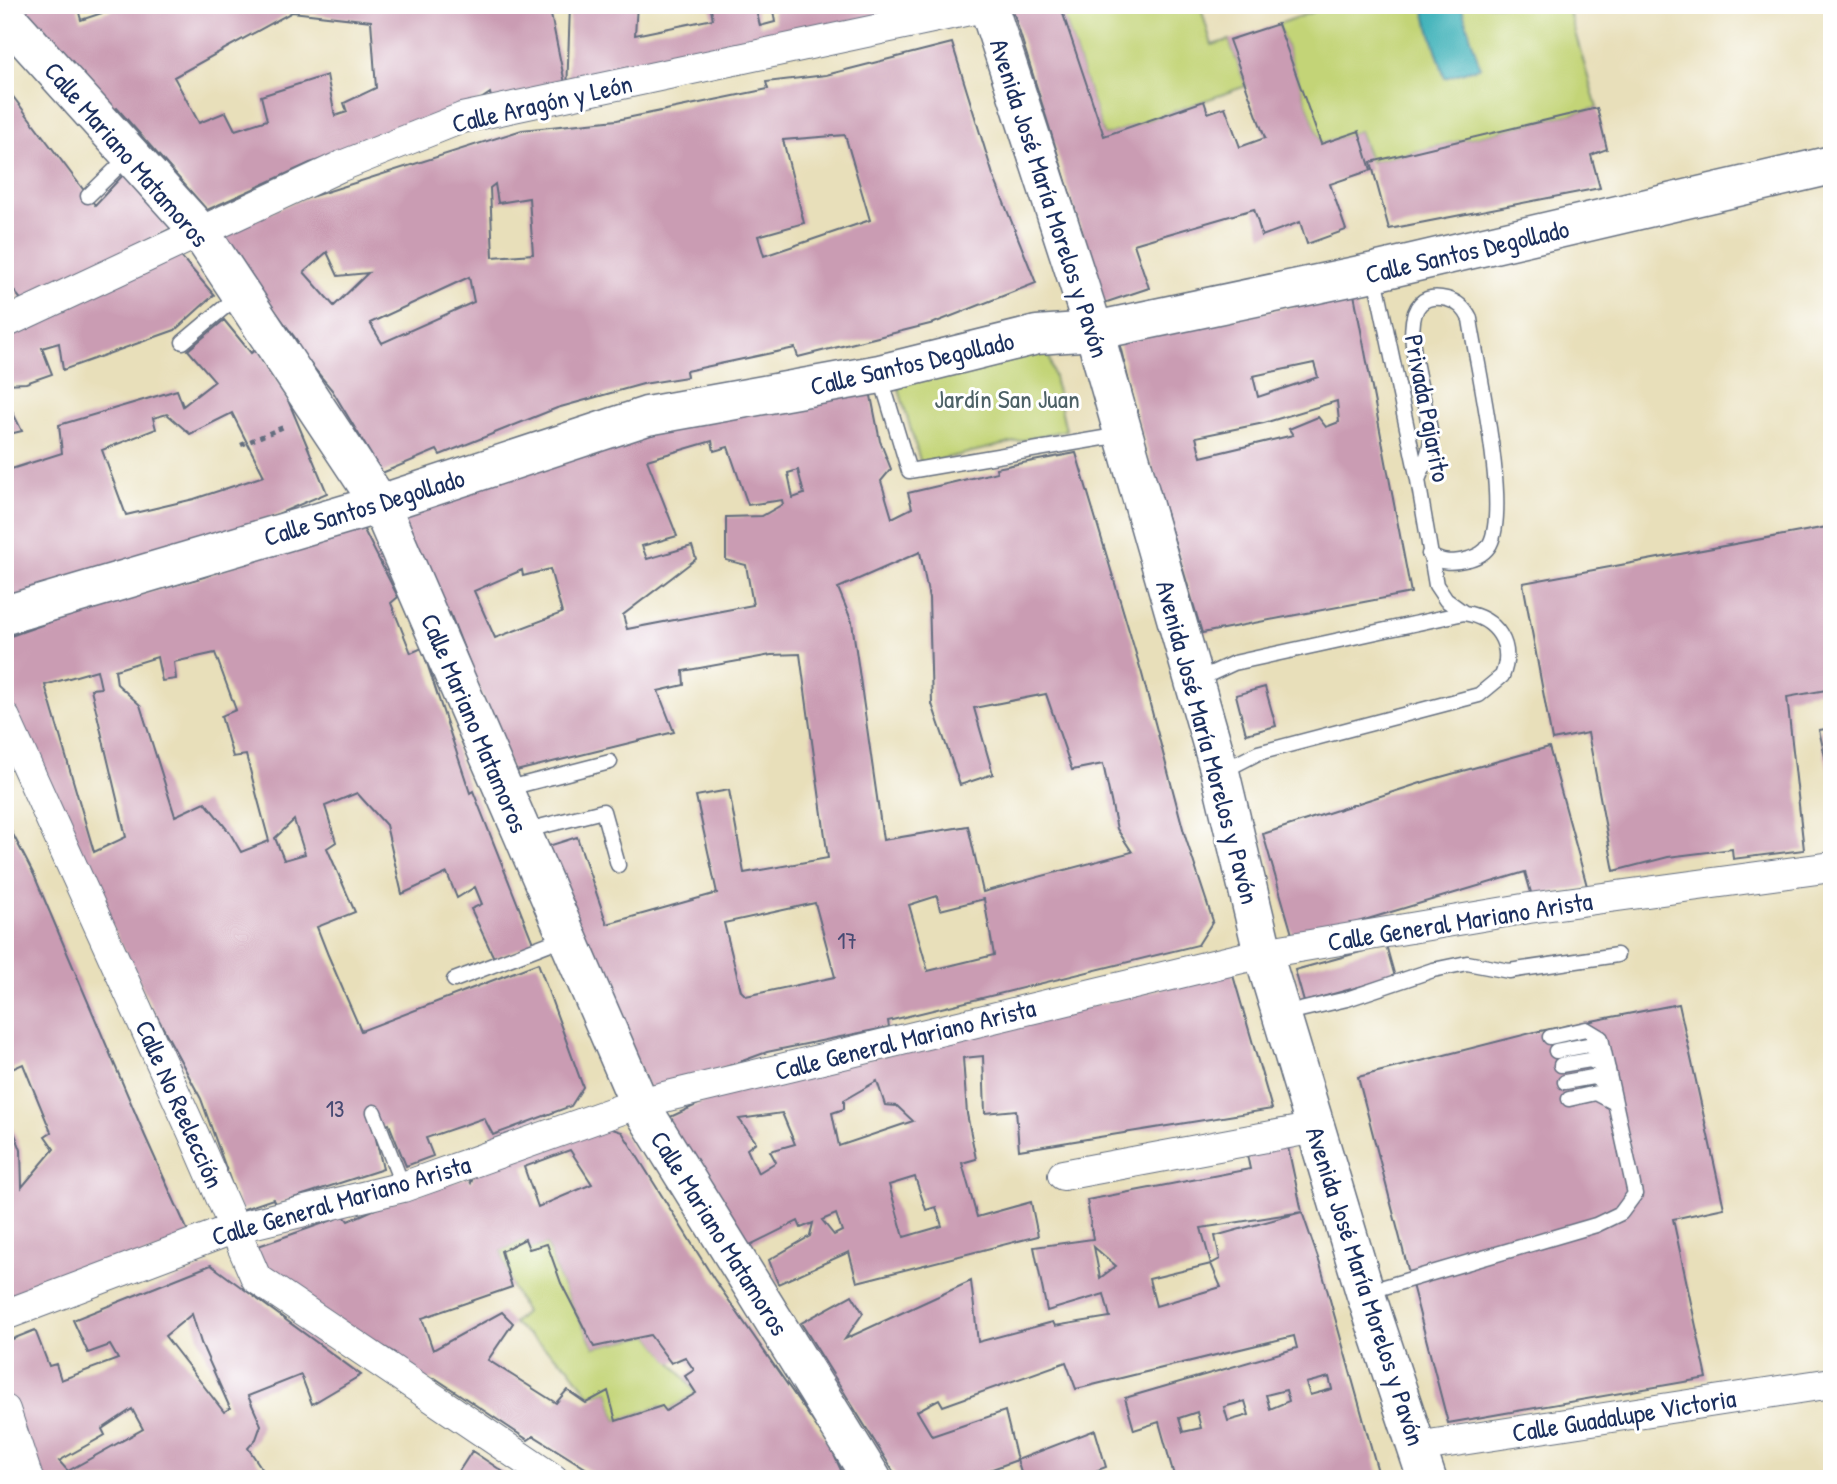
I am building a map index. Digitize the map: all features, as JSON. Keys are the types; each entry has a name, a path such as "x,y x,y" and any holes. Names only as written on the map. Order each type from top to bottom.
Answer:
{"street":[{"name":"Calle Aragón y León","path":"5,323 339,167 462,118 988,6"},
{"name":"Avenida José María Morelos y Pavón","path":"988,6 1094,331 1220,772 1263,953 1366,1292 1422,1463"},
{"name":"Calle Mariano Matamoros","path":"5,16 200,232 380,504 639,1103 872,1479"},
{"name":"Calle Santos Degollado","path":"5,615 380,504 647,416 880,374 1037,335 1094,331 1374,272 1832,165"},
{"name":"Calle No Reelección","path":"5,718 256,1278 553,1479"},
{"name":"Calle General Mariano Arista","path":"5,1315 235,1228 403,1187 639,1103 1263,953 1527,902 1832,867"},
{"path":"1063,1175 1315,1128"},
{"name":"Calle Guadalupe Victoria","path":"1422,1463 1832,1383"},
{"path":"5,1410 28,1479"}],"lane":[{"path":"88,196 130,155"},
{"name":"Privada Pajarito","path":"1220,772 1258,753 1479,695 1489,690 1504,669 1505,646 1495,626 1464,613 1446,600 1436,585 1418,480 1374,272"},
{"path":"183,342 240,294"},
{"path":"1418,480 1431,438 1410,324 1420,305 1438,298 1448,299 1462,307 1470,319 1497,496 1494,530 1489,545 1480,555 1456,562 1438,561 1429,554"},
{"path":"880,374 909,471 1122,434"},
{"path":"1193,682 1234,663 1464,613"},
{"path":"504,790 610,762"},
{"path":"522,831 603,811 618,865"},
{"path":"454,979 567,937"},
{"path":"1281,1015 1347,999 1433,970 1467,963 1509,971 1617,955"},
{"path":"1366,1292 1596,1225 1621,1213 1635,1194 1601,1038 1586,1029 1553,1044"},
{"path":"1561,1065 1590,1060 1608,1069"},
{"path":"1565,1082 1593,1077 1611,1086"},
{"path":"1569,1099 1596,1093 1615,1103"},
{"path":"374,1112 403,1187"}],"path":[{"path":"241,444 297,422"}],"green space":[{"path":"1060,5 1200,5 1212,45 1229,40 1246,86 1104,136"},
{"path":"1333,5 1567,5 1597,108 1371,162 1359,131 1321,144 1278,24"},
{"name":"Jardín San Juan","path":"1046,342 1066,430 921,464 896,379"},
{"path":"525,1239 530,1249 547,1244 561,1283 594,1347 650,1335 696,1393 666,1411 661,1406 616,1421 608,1391 589,1395 569,1367 513,1323 525,1312 512,1287 501,1251"}],"water":[{"path":"1422,5 1461,5 1480,67 1445,78"}],"building":[{"path":"8,5 77,5 81,20 114,9 114,5 549,5 567,93 494,109 490,93 454,117 310,163 207,210 117,108 107,114","holes":["292,12 371,21 376,88 344,103 347,112 335,116 327,75 261,96 267,120 235,130 226,112 199,123 174,77"]},
{"path":"570,5 637,5 635,35 713,19 710,5 755,5 760,26 775,22 772,5 926,5 929,14 644,74 567,93"},
{"path":"1000,5 1060,5 1104,136 1204,101 1208,113 1225,107 1240,147 1265,138 1229,40 1278,24 1321,144 1359,131 1371,170 1330,184 1346,230 1307,244 1300,222 1262,236 1254,209 1134,244 1149,288 1104,303 1014,14 1003,18"},
{"path":"952,43 993,175 1036,283 934,323 798,357 795,348 686,371 687,377 643,384 557,408 440,455 437,450 382,473 332,390 295,345 298,342 217,232 304,199 522,130 617,120 768,89 766,82 826,75","holes":["845,135 870,220 764,256 758,236 804,223 783,140","495,184 498,203 529,198 533,254 493,257 490,188","327,252 338,276 368,273 334,306 304,272","469,277 474,302 382,343 370,323"]},
{"path":"5,86 95,205 125,173 176,226 23,302 5,280"},
{"path":"1597,108 1607,149 1591,155 1600,188 1389,229 1371,162"},
{"path":"178,253 214,295 175,330 63,370 59,343 42,348 52,374 26,383 5,384 5,327"},
{"path":"1354,294 1411,593 1202,633 1140,426 1119,342","holes":["1314,363 1318,377 1258,397 1253,376","1337,401 1339,422 1326,427 1318,417 1289,429 1293,435 1201,457 1196,437 1264,423"]},
{"path":"224,320 251,353 259,347 285,393 327,493 212,542 5,601 5,471 62,453 59,425 177,390 183,406 215,381 188,350","holes":["232,413 264,476 194,499 126,515 102,450 156,429 153,418 167,414 190,434"]},
{"path":"868,381 880,441 891,469 881,481 892,518 912,508 908,493 997,472 996,468 1076,453 1142,674 1185,836 1213,921 1198,945 888,1021 889,1027 767,1052 651,1094 542,848 577,837 607,924 717,893 696,796 729,790 744,873 828,858 800,654 771,655 683,671 684,685 658,691 674,732 512,772 450,613 436,621 394,518 597,438","holes":["712,441 714,451 728,447 748,505 782,500 783,504 762,516 726,517 726,560 746,565 753,605 627,629 623,615 696,559 692,546 647,559 642,546 677,536 647,460","798,470 804,494 793,498 788,473","920,552 929,598 932,704 960,785 993,774 974,708 1046,694 1072,770 1103,764 1117,829 1132,852 983,892 968,826 883,840 852,622 838,588","550,569 562,613 495,638 474,591 522,570 523,576","937,896 940,910 984,899 994,955 928,971 909,905","815,903 835,977 746,996 741,991 724,923"]},
{"path":"5,397 22,431 5,435"},
{"path":"362,526 398,597 391,603 411,653 422,648 470,793 473,791 533,943 494,958 471,909 482,904 475,887 457,898 447,873 402,894 386,825 357,793 325,806 336,842 327,848 355,912 317,927 361,1031 538,963 583,1087 571,1106 493,1135 484,1118 426,1138 433,1156 406,1166 389,1124 374,1130 383,1169 275,1204 273,1199 241,1210 201,1099 152,1007 24,746 5,701 5,638 87,609 204,577 272,550","holes":["215,653 236,710 221,716 233,757 246,755 269,841 241,852 230,833 205,802 175,816 140,705 117,684 115,670 157,657 162,681 176,679 174,662","97,670 101,688 91,689 126,837 94,852 45,685","294,820 305,854 284,860 275,838"]},
{"path":"1832,526 1832,689 1787,697 1804,850 1733,859 1732,849 1668,857 1614,871 1588,733 1552,740 1523,583"},
{"path":"1265,687 1276,726 1246,734 1236,695"},
{"path":"1832,728 1832,783 1831,783 1819,730"},
{"path":"1549,747 1587,886 1532,896 1525,872 1294,941 1263,834 1430,780"},
{"path":"5,819 34,875 191,1238 5,1305 5,1108 21,1150 22,1187 54,1149 45,1136 51,1132 23,1064 5,1072"},
{"path":"1386,945 1395,977 1304,1002 1295,970"},
{"path":"1232,972 1272,1109 1019,1150 1016,1110 985,1113 983,1056 963,1058 967,1114 976,1159 962,1163 977,1217 1031,1202 1038,1236 857,1282 849,1252 778,1284 769,1260 810,1236 813,1223 801,1228 798,1221 748,1246 666,1119 720,1094","holes":["877,1081 885,1105 897,1106 913,1121 839,1146 832,1113 844,1109 844,1100","782,1113 795,1144 770,1151 776,1162 758,1173 747,1149 756,1142 739,1119","915,1177 926,1210 936,1207 942,1226 904,1237 889,1185","836,1214 842,1231 834,1235 822,1220"]},
{"path":"1679,1004 1724,1208 1673,1219 1707,1378 1448,1423 1358,1077 1535,1032"},
{"path":"609,1128 622,1132 714,1279 830,1446 845,1479 603,1479 534,1436 528,1440 435,1378 421,1383 388,1360 395,1353 289,1293 247,1250 344,1216 348,1221 380,1207 468,1177 471,1183 476,1170","holes":["570,1150 592,1184 538,1207 524,1167","525,1239 529,1249 547,1244 561,1283 594,1347 650,1335 671,1363 685,1357 694,1370 685,1376 696,1393 666,1411 662,1406 616,1421 608,1391 586,1403 567,1390 556,1403 488,1360 513,1323 502,1312 433,1350 422,1318 512,1287 501,1251"]},
{"path":"1286,1138 1302,1212 1320,1264 1380,1479 1265,1479 1264,1475 1253,1479 1175,1479 1159,1422 1134,1430 1125,1398 1297,1348 1294,1336 1076,1389 1066,1362 943,1406 939,1399 917,1411 932,1436 1005,1411 1017,1460 965,1479 898,1479 801,1323 852,1295 863,1313 845,1339 971,1281 978,1342 1053,1322 1055,1326 1110,1317 1104,1294 1047,1311 1034,1247 1093,1239 1087,1200 1250,1169 1246,1150","holes":["1302,1212 1215,1236 1220,1259 1211,1264 1201,1228","1094,1247 1116,1266 1100,1278","1211,1264 1221,1287 1156,1306 1149,1279","1329,1377 1332,1389 1310,1395 1306,1383","1286,1390 1289,1401 1270,1409 1266,1395","1245,1401 1249,1415 1228,1421 1224,1407","1197,1412 1201,1428 1183,1432 1179,1418"]},
{"path":"211,1265 361,1375 312,1404 301,1375 248,1396 261,1425 256,1439 248,1448 265,1473 252,1479 34,1479 5,1419 5,1342 35,1330 49,1366 56,1364 61,1380 118,1359 110,1345 88,1353 73,1320","holes":["192,1314 201,1343 230,1408 224,1412 165,1336","132,1409 143,1429 68,1471 59,1461 105,1435 102,1429"]},
{"path":"1095,1430 1106,1467 1075,1479 1023,1479 1017,1460"},
{"path":"472,1451 514,1479 454,1479"}]}
